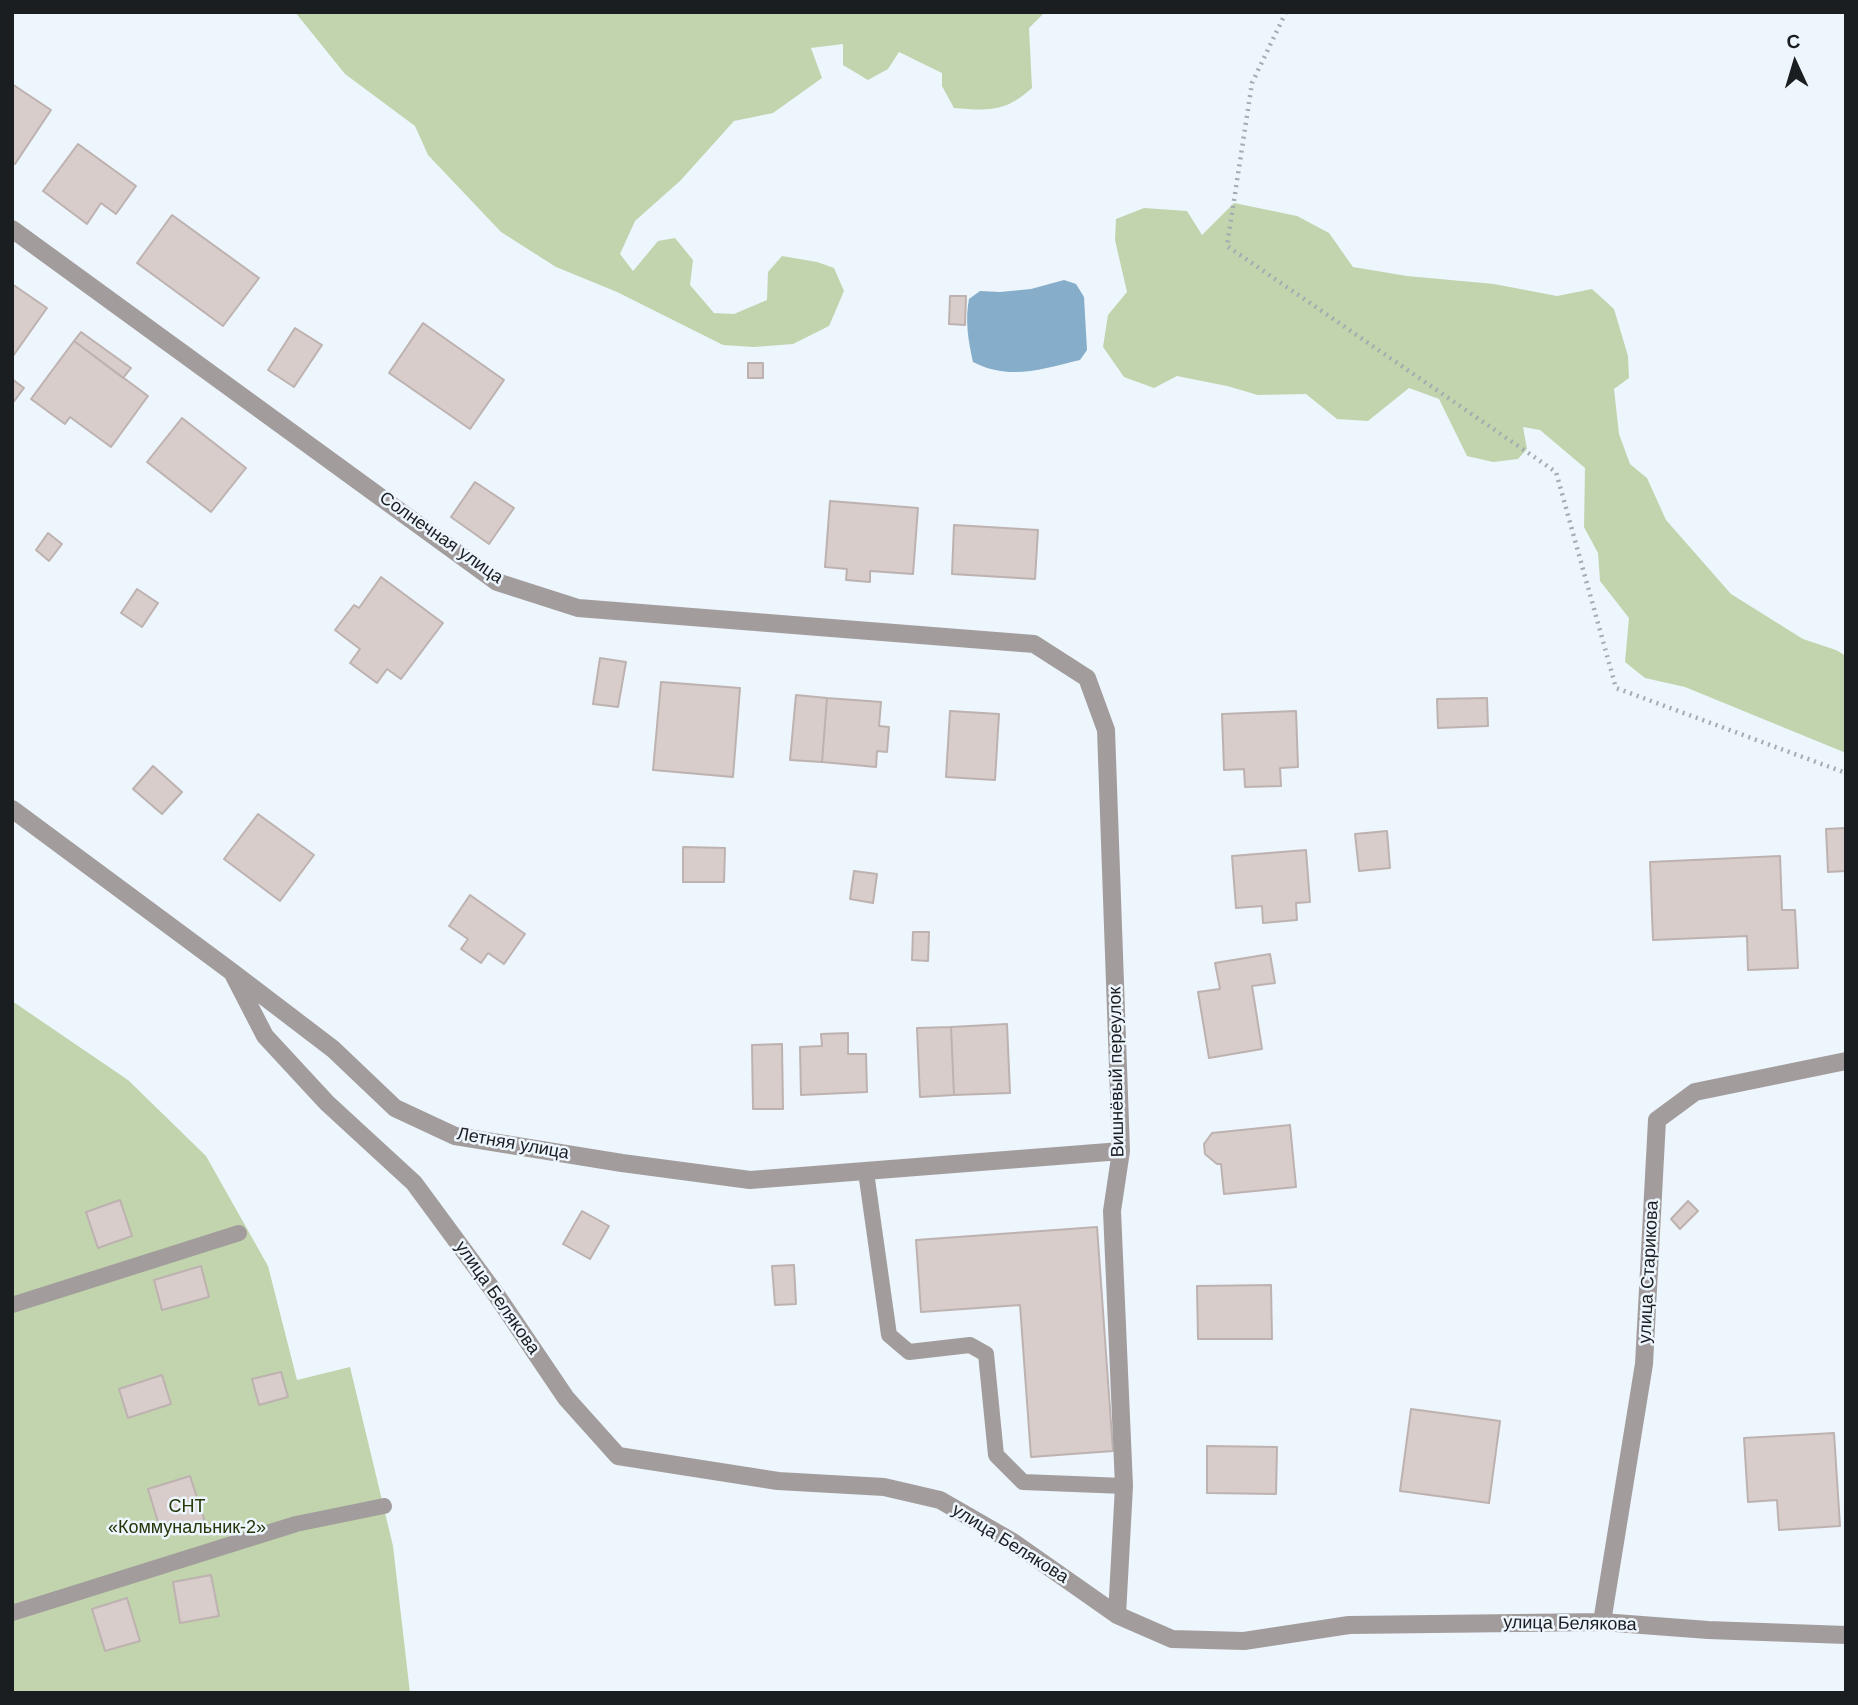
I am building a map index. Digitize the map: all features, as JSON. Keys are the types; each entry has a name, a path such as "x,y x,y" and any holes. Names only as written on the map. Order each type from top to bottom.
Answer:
{"street":[{"name":"Солнечная улица","path":"12,229 498,582 578,608 1034,644"},
{"name":"Вишнёвый переулок","path":"1034,644 1087,678 1105,730 1121,1152 1112,1211 1124,1486 1117,1615"},
{"name":"Летняя улица","path":"12,808 333,1049 396,1108 455,1136 750,1180 1121,1152"},
{"name":"улица Белякова","path":"232,972 265,1036 327,1103 414,1184 495,1293 566,1398 618,1456 778,1481 884,1487 940,1500 1013,1542 1117,1615 1172,1639 1244,1640 1349,1625 1602,1622 1708,1630 1846,1635"},
{"name":"улица Старикова","path":"1602,1622 1644,1364 1657,1121 1695,1091 1846,1061"}],"lane":[{"path":"866,1172 889,1335 909,1352 970,1345 986,1354 996,1455 1023,1482 1124,1486"},
{"path":"12,1306 239,1233"},
{"path":"12,1614 296,1524 384,1506"}],"path":[{"path":"1286,12 1252,83 1227,246 1556,472 1616,688 1846,773"}],"green space":[{"path":"295,12 1045,12 1029,28 1032,88 1014,102 996,108 954,108 942,86 942,73 899,52 888,69 868,80 843,65 843,44 811,48 822,78 773,113 734,121 680,181 635,221 620,254 633,271 658,241 675,238 693,260 690,285 714,313 734,314 767,300 768,272 782,256 834,268 844,291 829,326 793,344 754,347 723,345 617,292 556,267 501,232 428,155 415,126 345,74"},
{"path":"1234,203 1297,216 1329,233 1353,267 1407,276 1494,284 1557,296 1592,289 1614,309 1628,356 1629,378 1614,389 1619,434 1630,464 1647,478 1666,520 1731,594 1803,639 1846,656 1846,753 1685,687 1645,678 1625,662 1629,618 1600,581 1598,553 1584,527 1585,468 1540,430 1523,427 1527,449 1518,459 1493,462 1467,456 1439,399 1409,388 1368,421 1337,419 1306,394 1258,395 1177,376 1154,388 1124,377 1103,347 1108,315 1127,292 1115,240 1116,219 1144,208 1187,211 1202,235"},
{"name":"СНТ «Коммунальник-2»","path":"12,1001 128,1080 206,1156 268,1266 297,1380 350,1367 393,1546 410,1693 12,1693"}],"water":[{"path":"1064,280 1076,284 1084,297 1087,350 1080,360 1026,372 1000,371 973,362 967,315 969,299 980,291 1031,289"}],"building":[{"path":"12,84 51,110 15,164 12,162"},
{"path":"78,144 136,186 116,214 101,203 87,224 43,191"},
{"path":"172,215 259,278 223,326 137,263"},
{"path":"12,284 47,308 13,356 12,356"},
{"path":"950,296 966,296 965,325 949,324"},
{"path":"423,323 504,380 470,429 389,373"},
{"path":"295,328 322,345 294,387 268,370"},
{"path":"81,332 131,368 123,378 74,341"},
{"path":"74,341 148,396 111,447 70,417 65,424 31,399"},
{"path":"748,363 763,363 763,378 748,378"},
{"path":"12,379 24,388 12,404"},
{"path":"182,418 246,468 211,512 147,462"},
{"path":"475,482 514,508 489,544 451,517"},
{"path":"830,501 918,508 913,574 870,571 870,582 846,580 847,569 825,567"},
{"path":"954,525 1038,530 1035,579 952,574"},
{"path":"48,533 62,544 49,561 36,550"},
{"path":"381,577 443,623 401,679 387,669 377,683 350,663 360,649 335,630 354,605 359,608"},
{"path":"137,589 158,603 142,627 121,613"},
{"path":"600,658 626,662 618,707 593,704"},
{"path":"661,682 740,688 733,777 653,770"},
{"path":"796,695 827,698 822,762 790,760"},
{"path":"827,698 881,702 879,726 889,727 887,752 877,751 876,767 822,762"},
{"path":"1487,698 1488,726 1438,728 1437,699"},
{"path":"950,711 999,714 995,780 946,777"},
{"path":"1296,711 1298,767 1280,768 1281,786 1245,787 1244,769 1224,770 1222,714"},
{"path":"153,766 182,792 162,814 133,789"},
{"path":"258,814 314,855 280,901 224,859"},
{"path":"1846,828 1846,871 1828,872 1826,829"},
{"path":"1387,831 1390,868 1359,871 1355,834"},
{"path":"683,847 725,848 724,882 683,882"},
{"path":"1306,850 1310,902 1296,903 1297,920 1263,923 1262,906 1236,908 1232,856"},
{"path":"1780,856 1782,910 1795,910 1798,968 1748,970 1747,936 1653,940 1650,862"},
{"path":"854,871 877,874 873,903 850,899"},
{"path":"470,895 525,934 504,964 488,953 481,963 461,949 468,939 449,926"},
{"path":"913,932 929,932 928,961 912,960"},
{"path":"1270,954 1275,983 1252,986 1262,1049 1209,1058 1198,992 1220,989 1215,963"},
{"path":"1007,1024 1010,1093 954,1095 951,1027"},
{"path":"951,1027 954,1095 920,1097 917,1028"},
{"path":"848,1033 848,1054 866,1054 867,1092 801,1095 800,1047 822,1046 821,1034"},
{"path":"782,1044 783,1109 753,1109 752,1045"},
{"path":"1290,1125 1296,1187 1224,1194 1221,1164 1217,1164 1205,1154 1204,1144 1212,1133"},
{"path":"120,1200 132,1236 98,1248 86,1212"},
{"path":"1688,1201 1698,1211 1680,1229 1671,1219"},
{"path":"582,1211 609,1226 590,1259 563,1244"},
{"path":"1097,1227 1113,1451 1031,1457 1020,1305 921,1312 916,1240"},
{"path":"794,1265 796,1304 775,1305 772,1266"},
{"path":"201,1266 209,1297 162,1310 154,1280"},
{"path":"1271,1285 1272,1339 1198,1339 1197,1286"},
{"path":"281,1372 288,1397 259,1405 252,1379"},
{"path":"162,1375 171,1404 128,1418 119,1389"},
{"path":"1411,1409 1500,1421 1489,1503 1400,1491"},
{"path":"1834,1433 1840,1526 1779,1530 1777,1500 1748,1502 1744,1438"},
{"path":"1207,1446 1277,1447 1276,1494 1207,1493"},
{"path":"190,1476 205,1522 162,1535 148,1489"},
{"path":"211,1575 219,1616 180,1623 173,1582"},
{"path":"127,1598 140,1641 105,1651 92,1609"}]}
